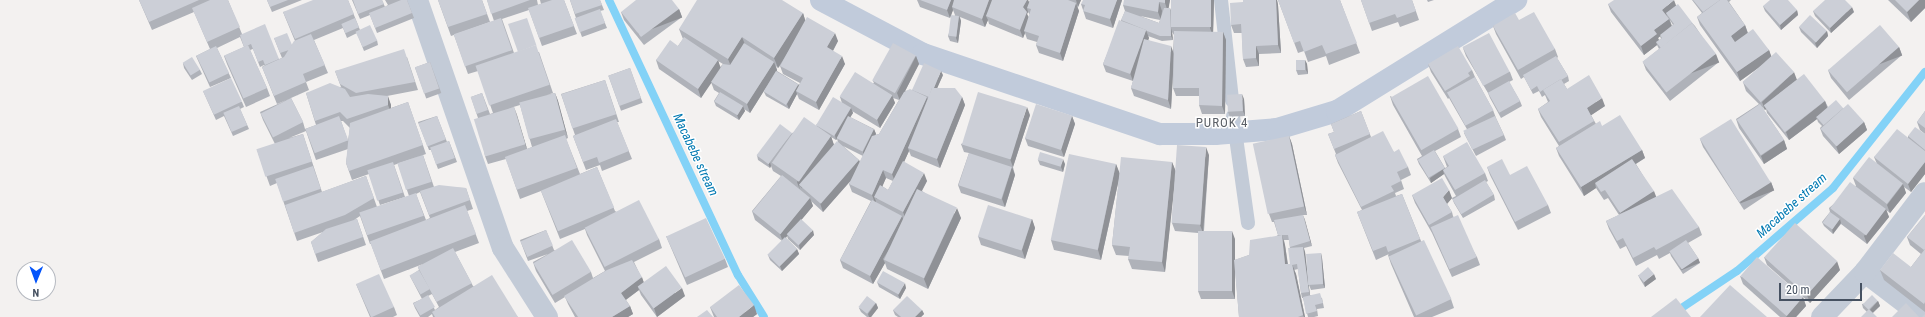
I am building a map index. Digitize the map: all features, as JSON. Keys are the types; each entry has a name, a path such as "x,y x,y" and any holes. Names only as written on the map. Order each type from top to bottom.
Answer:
{"street":[{"path":"417,0 503,248 547,317"},
{"path":"821,0 923,54 1160,134 1234,124 1277,129 1337,111 1516,0"},
{"path":"1822,317 1865,272 1925,193"},
{"path":"1865,272 1924,317"}],"lane":[{"path":"1221,0 1232,100"},
{"path":"1234,124 1248,223"}],"building":[{"path":"139,0 199,0 149,22"},
{"path":"210,0 228,0 240,27 207,42 192,8"},
{"path":"267,0 288,0 270,7"},
{"path":"313,0 348,0 354,14 295,39 283,12"},
{"path":"353,0 382,0 384,4 358,14"},
{"path":"401,0 407,0 412,13 375,28 369,13"},
{"path":"438,0 482,0 487,14 448,27"},
{"path":"487,0 530,0 491,14"},
{"path":"552,0 564,0 574,26 539,38 528,8"},
{"path":"570,0 600,0 602,5 575,14"},
{"path":"636,0 672,0 679,9 641,37 621,12"},
{"path":"697,0 782,0 803,13 774,58 742,37 728,59 679,29"},
{"path":"920,0 951,0 947,10"},
{"path":"954,0 989,0 982,19 952,7"},
{"path":"992,0 1027,0 1023,7 1027,12 1020,30 986,16"},
{"path":"1030,0 1068,0 1076,3 1060,53 1036,45 1039,36 1024,31 1031,9 1027,8"},
{"path":"1083,0 1117,0 1110,19 1083,11 1085,5 1081,4"},
{"path":"1124,0 1165,0 1165,3 1159,2 1158,12 1123,5"},
{"path":"1171,0 1211,0 1211,27 1171,27"},
{"path":"1243,0 1276,0 1278,45 1256,46 1256,58 1243,59 1241,24 1231,25 1230,3 1243,2"},
{"path":"1278,0 1340,0 1357,43 1326,54 1322,45 1304,52 1300,41 1294,43"},
{"path":"1361,0 1412,0 1416,11 1397,18 1395,14 1369,23"},
{"path":"1614,0 1674,0 1662,10 1669,19 1654,30 1657,34 1641,46 1608,4"},
{"path":"1693,0 1720,0 1703,12"},
{"path":"1720,0 1727,0 1745,25 1731,36 1735,42 1753,29 1769,50 1737,72 1697,17"},
{"path":"1770,0 1788,0 1797,10 1780,25 1763,6"},
{"path":"1825,0 1845,0 1852,7 1830,28 1813,11"},
{"path":"1895,0 1919,0 1907,12"},
{"path":"1678,4 1694,25 1692,23 1661,48 1656,42 1662,38 1660,35 1674,24 1666,13"},
{"path":"1164,8 1170,8 1171,36 1160,36 1121,20 1125,11 1159,23"},
{"path":"600,9 605,23 580,32 575,18"},
{"path":"1534,12 1555,49 1518,70 1493,26 1515,13 1519,20"},
{"path":"951,15 959,16 956,37 948,36"},
{"path":"1810,15 1827,31 1816,42 1799,27"},
{"path":"807,17 835,33 827,47 842,56 816,102 796,91 803,78 780,66"},
{"path":"355,18 359,27 345,33 341,24"},
{"path":"501,18 512,50 465,66 454,34"},
{"path":"527,18 537,47 536,45 518,52 508,24"},
{"path":"1119,20 1146,30 1130,74 1103,64"},
{"path":"1692,23 1716,54 1666,93 1642,62"},
{"path":"265,24 279,59 265,65 263,60 258,62 251,44 244,47 240,35"},
{"path":"370,25 377,40 363,47 355,32"},
{"path":"1880,25 1899,47 1847,92 1828,70"},
{"path":"1174,31 1223,32 1222,106 1199,105 1199,88 1173,88"},
{"path":"287,33 292,45 289,50 280,53 274,38"},
{"path":"1489,33 1510,72 1483,86 1463,47"},
{"path":"311,34 325,65 303,74 306,82 274,96 262,67 284,57 294,41"},
{"path":"684,37 718,60 698,89 656,60 670,40 678,46"},
{"path":"1144,39 1171,46 1168,100 1131,88"},
{"path":"744,43 774,62 747,104 711,82 723,64 730,65"},
{"path":"893,43 916,56 895,93 872,81"},
{"path":"248,45 267,88 243,99 224,56"},
{"path":"536,45 550,85 489,106 475,66"},
{"path":"216,46 229,73 209,83 196,56"},
{"path":"1458,46 1472,70 1468,73 1470,76 1445,91 1428,64"},
{"path":"404,49 415,82 356,93 340,84 335,71"},
{"path":"1776,52 1794,72 1761,102 1743,82"},
{"path":"1556,56 1568,76 1540,92 1537,86 1531,90 1523,75"},
{"path":"192,57 200,70 191,76 183,63"},
{"path":"1296,60 1305,60 1305,70 1296,70"},
{"path":"430,62 439,88 424,94 415,67"},
{"path":"924,63 941,71 929,97 912,90"},
{"path":"630,68 641,98 619,106 608,76"},
{"path":"776,71 798,84 786,105 764,92"},
{"path":"855,72 892,95 877,120 840,97"},
{"path":"1804,74 1825,101 1785,132 1764,105"},
{"path":"1589,75 1602,98 1587,108 1594,121 1559,142 1538,109 1550,101 1543,90 1561,79 1567,89"},
{"path":"1428,76 1458,129 1421,150 1391,98"},
{"path":"1475,77 1493,110 1465,126 1447,93"},
{"path":"231,78 242,102 214,115 203,91"},
{"path":"605,80 616,114 572,128 561,94"},
{"path":"1509,81 1520,101 1499,113 1488,93"},
{"path":"330,83 345,89 350,97 368,94 388,96 388,105 347,119 340,112 315,121 306,93"},
{"path":"932,88 955,88 962,97 937,159 908,148"},
{"path":"910,89 927,97 892,174 883,170 872,195 849,184 872,136 879,134 904,92"},
{"path":"720,92 743,106 737,115 714,101"},
{"path":"978,92 1027,107 1011,160 962,145"},
{"path":"482,93 488,110 477,114 471,97"},
{"path":"555,93 565,130 529,139 519,103"},
{"path":"1242,94 1243,111 1228,112 1227,95"},
{"path":"833,97 851,108 834,136 816,125"},
{"path":"291,98 303,122 273,137 261,113"},
{"path":"1836,100 1843,108 1824,125 1816,117"},
{"path":"408,102 423,145 349,171 346,163 350,123"},
{"path":"1036,104 1072,116 1061,150 1025,138"},
{"path":"1760,104 1784,140 1761,155 1737,120"},
{"path":"1848,104 1864,122 1837,147 1821,129"},
{"path":"239,106 247,125 232,132 223,113"},
{"path":"514,107 525,144 485,157 474,119"},
{"path":"1361,111 1370,134 1334,149 1328,134 1334,132 1331,124"},
{"path":"1925,111 1925,128 1917,122"},
{"path":"1620,115 1642,150 1581,187 1556,148 1600,121 1602,126"},
{"path":"339,116 348,140 315,153 305,129"},
{"path":"437,116 446,139 427,147 418,123"},
{"path":"848,116 874,129 862,151 837,138"},
{"path":"1495,116 1504,135 1472,150 1463,131"},
{"path":"804,117 831,136 799,182 772,163"},
{"path":"616,119 629,151 599,163 597,157 583,162 573,136"},
{"path":"1731,119 1771,183 1739,202 1700,139"},
{"path":"780,124 792,133 769,164 757,155"},
{"path":"1915,127 1925,134 1925,150 1908,136"},
{"path":"1897,129 1925,151 1925,162 1908,184 1874,157"},
{"path":"1383,131 1394,152 1399,149 1408,167 1397,172 1401,181 1391,186 1394,191 1361,207 1335,155"},
{"path":"303,134 312,162 265,177 256,149"},
{"path":"565,135 577,168 517,190 505,157"},
{"path":"1289,136 1304,206 1268,214 1253,144"},
{"path":"449,141 455,158 436,165 430,148"},
{"path":"837,141 859,160 821,204 799,185"},
{"path":"1467,142 1485,173 1455,190 1443,170 1449,166 1443,156"},
{"path":"1177,145 1206,147 1200,225 1172,223"},
{"path":"1434,150 1445,168 1429,178 1418,160"},
{"path":"1040,152 1063,159 1061,167 1038,160"},
{"path":"969,153 1012,167 1001,199 958,185"},
{"path":"1069,154 1116,164 1098,250 1051,240"},
{"path":"423,155 432,182 406,190 397,163"},
{"path":"1121,157 1172,162 1162,262 1128,259 1130,247 1112,245"},
{"path":"1869,157 1903,183 1887,204 1853,177"},
{"path":"1502,159 1510,175 1527,166 1548,205 1515,222 1487,167"},
{"path":"1632,159 1654,191 1620,213 1605,190 1601,192 1595,183"},
{"path":"903,161 924,173 903,212 874,197 880,185 888,190"},
{"path":"393,162 403,192 377,201 367,170"},
{"path":"313,166 321,189 283,202 275,179"},
{"path":"597,167 614,208 558,231 541,191"},
{"path":"782,175 810,198 780,234 752,212"},
{"path":"366,176 374,198 345,215 294,233 285,205"},
{"path":"1442,178 1449,190 1443,197 1452,212 1429,225 1412,195"},
{"path":"1485,180 1494,195 1461,214 1452,200"},
{"path":"1850,182 1886,209 1866,235 1830,208"},
{"path":"439,185 466,188 470,200 429,215 420,191"},
{"path":"917,189 957,208 924,278 884,260"},
{"path":"1672,189 1699,227 1656,250 1654,247 1633,258 1623,238 1617,241 1606,221"},
{"path":"416,193 424,216 367,235 359,213"},
{"path":"1402,194 1420,239 1388,252 1386,246 1373,251 1357,212"},
{"path":"639,200 659,239 605,267 585,228"},
{"path":"872,200 902,216 870,276 840,260"},
{"path":"465,205 476,234 381,270 370,242"},
{"path":"988,205 1032,219 1022,251 978,236"},
{"path":"1830,212 1840,219 1832,230 1823,223"},
{"path":"1303,215 1310,241 1290,247 1288,235 1278,235 1274,220"},
{"path":"1458,215 1477,257 1449,269 1431,227"},
{"path":"1925,215 1925,249 1924,250 1907,237"},
{"path":"706,218 725,259 685,277 666,237"},
{"path":"357,219 363,237 315,254 311,242 326,229"},
{"path":"801,219 813,230 798,245 787,234"},
{"path":"1795,223 1837,261 1807,295 1764,257"},
{"path":"546,230 553,246 527,257 520,241"},
{"path":"1198,231 1232,231 1232,291 1198,291"},
{"path":"1282,235 1285,264 1292,264 1303,315 1298,317 1239,317 1234,260 1249,255 1250,240"},
{"path":"785,237 797,249 779,267 767,255"},
{"path":"572,240 591,272 552,295 533,263"},
{"path":"1424,240 1451,299 1416,315 1389,256"},
{"path":"1686,240 1698,258 1682,269 1669,251"},
{"path":"1303,247 1309,292 1301,293 1297,264 1290,264 1288,248"},
{"path":"453,248 472,283 436,302 418,267"},
{"path":"1925,249 1924,304 1880,270 1893,253 1911,267"},
{"path":"1321,253 1323,284 1308,285 1306,254"},
{"path":"1757,257 1803,297 1787,316 1741,276"},
{"path":"632,260 642,277 621,293 630,306 612,317 578,317 564,296 607,270"},
{"path":"666,266 682,288 654,308 638,287"},
{"path":"1648,267 1654,274 1644,282 1638,276"},
{"path":"419,270 430,289 420,295 409,276"},
{"path":"883,271 905,283 899,294 877,282"},
{"path":"379,274 394,307 371,317 356,284"},
{"path":"492,275 518,317 435,317 432,312"},
{"path":"739,285 754,305 739,317 717,317 710,307"},
{"path":"1730,285 1767,317 1700,317"},
{"path":"1320,293 1323,303 1315,305 1317,311 1306,314 1303,297"},
{"path":"428,295 435,307 420,316 413,304"},
{"path":"1872,295 1878,301 1868,310 1863,304"},
{"path":"867,296 876,303 867,314 858,307"},
{"path":"907,296 922,310 915,317 901,317 893,310"},
{"path":"1676,298 1691,317 1651,317"},
{"path":"1906,303 1919,317 1892,317"},
{"path":"1869,309 1877,317 1861,317"},
{"path":"707,310 713,317 697,317"}],"waterway":[{"name":"Macabebe stream","path":"609,0 738,275 764,317"},
{"name":"Macabebe stream","path":"1668,317 1737,271 1833,188 1925,72"}],"district":[{"name":"PUROK 4","path":"1222,123"}]}
